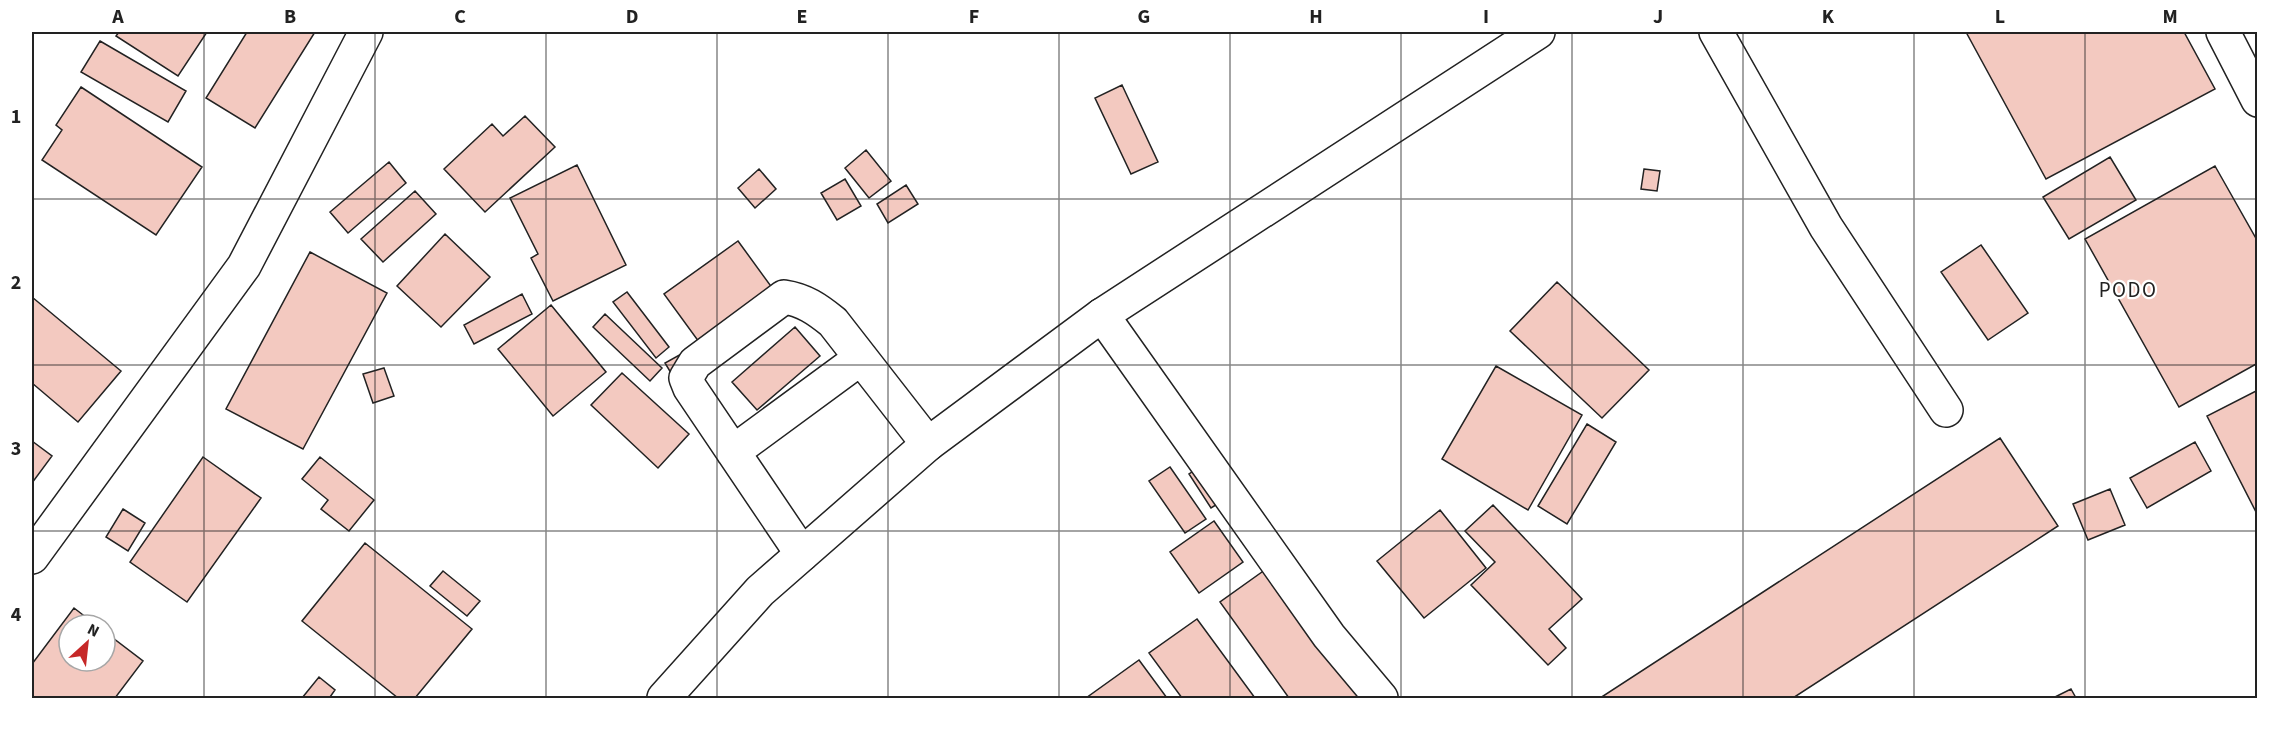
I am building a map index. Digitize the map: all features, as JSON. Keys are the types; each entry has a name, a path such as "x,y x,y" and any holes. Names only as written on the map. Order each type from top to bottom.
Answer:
{"main road":[{"path":"32,557 244,266 366,32"},
{"path":"664,699 760,591 928,444 1102,315 1538,32"},
{"path":"1716,32 1826,227 1946,410"},
{"path":"2223,32 2258,100"},
{"path":"802,554 690,388 686,378 695,363 784,297 799,299 816,308 833,322 928,444"},
{"path":"1102,315 1329,636 1381,699"},
{"path":"733,452 861,358"}],"building":[{"path":"119,32 207,32 178,76 116,36"},
{"path":"247,32 315,32 255,128 206,98"},
{"path":"1966,32 2184,32 2215,89 2046,179"},
{"path":"100,41 186,91 168,122 81,72"},
{"path":"1122,85 1158,162 1131,174 1095,98"},
{"path":"81,87 202,167 156,235 42,160 62,130 56,125"},
{"path":"525,116 555,147 485,212 444,169 492,124 503,136"},
{"path":"866,150 891,181 869,198 845,168"},
{"path":"2110,157 2136,200 2069,239 2043,197"},
{"path":"389,162 406,183 348,233 330,212"},
{"path":"577,165 626,265 553,301 531,258 538,254 510,198"},
{"path":"2215,166 2258,242 2258,363 2179,407 2085,239"},
{"path":"759,169 776,189 755,208 738,188"},
{"path":"1644,169 1660,171 1657,191 1641,189"},
{"path":"845,179 861,206 837,220 821,193"},
{"path":"906,185 918,204 888,223 877,204"},
{"path":"415,191 436,214 383,262 361,239"},
{"path":"445,234 490,277 441,327 397,286"},
{"path":"738,241 773,289 699,342 664,294"},
{"path":"1981,245 2028,313 1988,340 1941,272"},
{"path":"310,252 387,293 303,449 226,409"},
{"path":"1557,282 1649,370 1602,418 1510,331"},
{"path":"627,292 669,347 656,358 613,302"},
{"path":"522,294 532,314 474,344 464,325"},
{"path":"32,297 121,371 78,422 32,383"},
{"path":"551,305 606,372 553,416 498,349"},
{"path":"605,314 662,368 650,381 593,327"},
{"path":"795,327 820,356 757,410 732,382"},
{"path":"683,353 671,373 665,363"},
{"path":"1496,366 1582,415 1528,510 1442,459"},
{"path":"384,368 394,396 373,403 363,374"},
{"path":"622,373 689,434 658,468 591,405"},
{"path":"2258,390 2258,512 2256,512 2207,416"},
{"path":"1587,424 1616,442 1567,524 1538,506"},
{"path":"2000,438 2058,526 1793,698 1600,698"},
{"path":"32,441 52,456 32,483"},
{"path":"2195,442 2211,471 2147,508 2130,478"},
{"path":"203,457 261,498 187,602 130,562"},
{"path":"320,457 374,500 349,531 321,509 328,500 302,479"},
{"path":"1201,466 1224,500 1211,508 1189,474"},
{"path":"1170,467 1206,519 1185,533 1149,481"},
{"path":"2110,489 2125,525 2088,540 2073,504"},
{"path":"1493,505 1582,599 1549,629 1566,648 1548,665 1471,585 1495,562 1465,531"},
{"path":"123,509 145,523 128,551 106,537"},
{"path":"1440,510 1486,568 1424,618 1377,561"},
{"path":"1214,521 1243,562 1199,593 1170,552"},
{"path":"365,543 472,629 415,698 398,698 302,621"},
{"path":"1269,567 1362,698 1289,698 1220,602"},
{"path":"443,571 480,601 467,616 430,586"},
{"path":"74,608 80,613 70,613"},
{"path":"1197,619 1255,698 1182,698 1149,653"},
{"path":"57,631 57,673 117,673 117,641 143,661 115,698 32,698 32,664"},
{"path":"1139,660 1167,698 1086,698"},
{"path":"319,677 335,690 330,697 332,698 302,698"},
{"path":"2071,689 2076,698 2053,698"}],"district":[{"name":"PODO","path":"2128,290"}]}
